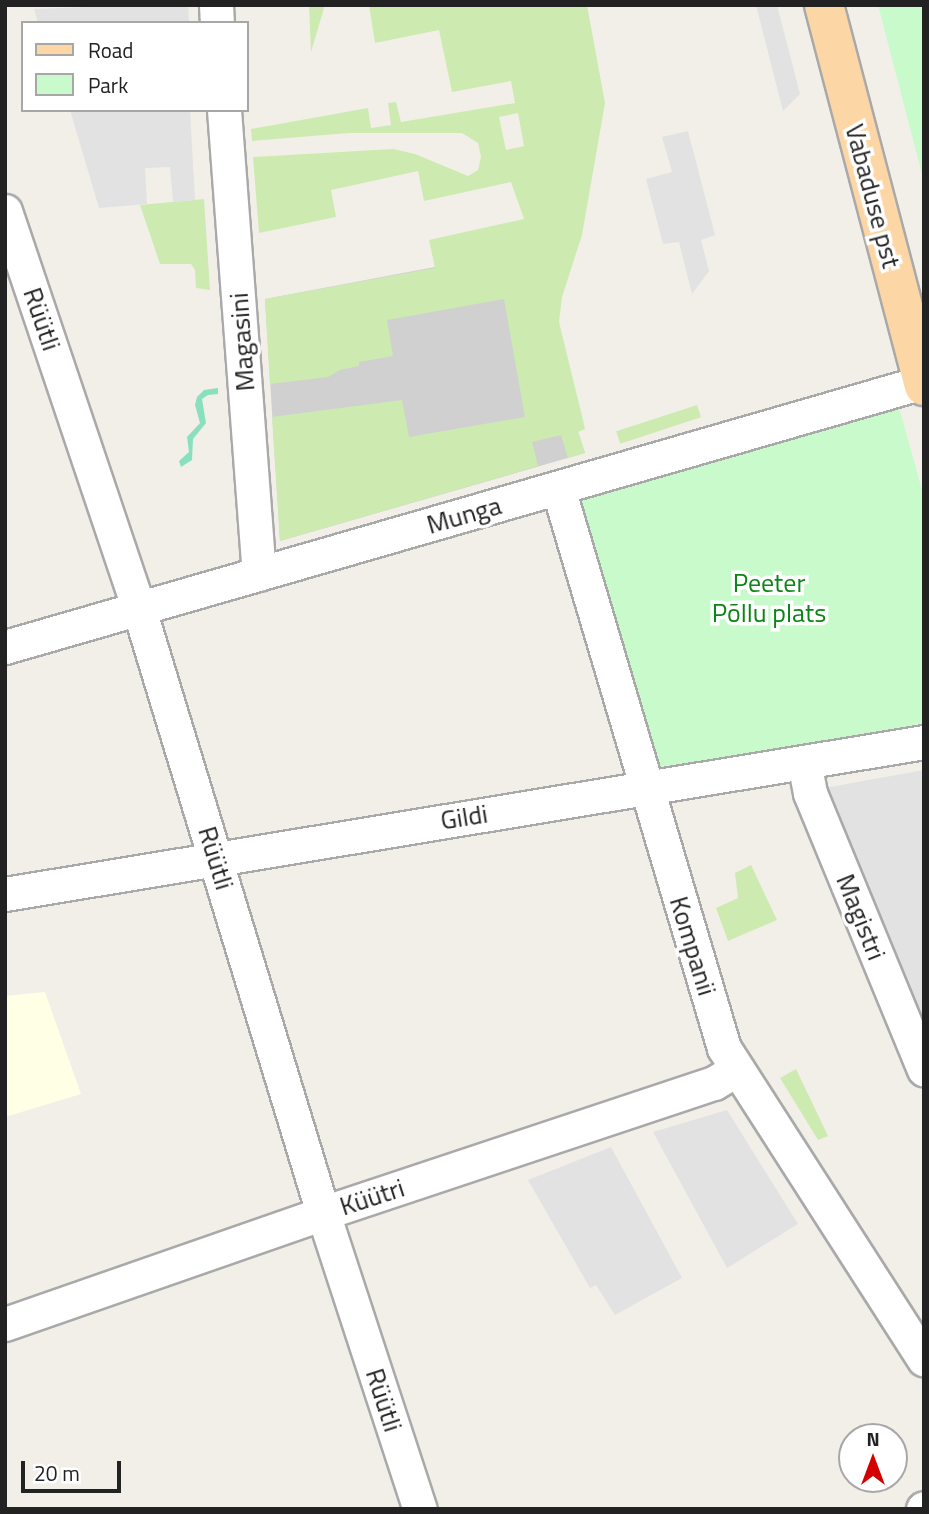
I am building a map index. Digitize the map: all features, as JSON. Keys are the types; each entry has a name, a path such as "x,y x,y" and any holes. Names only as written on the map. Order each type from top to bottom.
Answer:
{"main road":[{"name":"Vabaduse pst","path":"824,5 923,384"}],"street":[{"name":"Magasini","path":"224,112 259,574"},
{"name":"Rüütli","path":"5,211 139,609 323,1213 420,1509"},
{"name":"Munga","path":"5,647 923,384"},
{"name":"Kompanii","path":"558,488 724,1048 924,1360"},
{"name":"Gildi","path":"5,894 924,742"},
{"name":"Magistri","path":"804,762 810,793 924,1069"},
{"name":"Küütri","path":"5,1324 323,1213 714,1083 737,1069"}],"shaded area":[{"path":"188,5 189,21 37,21 34,9"},
{"path":"756,5 777,5 800,94 783,111"},
{"path":"71,112 190,112 195,200 173,202 170,167 145,168 147,204 99,208"},
{"path":"688,131 715,235 701,240 709,271 692,294 679,242 663,244 646,179 672,172 662,137"},
{"path":"525,250 542,320 585,453 280,541 265,299"},
{"path":"924,770 924,1062 813,790"},
{"path":"45,992 81,1094 5,1117 5,996"},
{"path":"727,1110 798,1224 727,1268 653,1132"},
{"path":"611,1147 682,1278 615,1315 596,1285 590,1288 528,1180"}],"green space":[{"path":"309,5 325,5 311,52"},
{"path":"369,5 587,5 605,103 582,235 562,297 559,322 585,429 578,432 585,453 568,458 561,435 532,442 538,466 280,541 272,417 402,400 409,437 525,417 504,299 387,320 393,356 359,362 359,366 340,370 328,377 270,384 265,299 435,268 429,240 524,219 511,182 424,201 418,171 331,190 336,217 259,233 253,157 393,149 415,154 468,176 478,170 481,157 478,143 462,133 349,133 252,141 251,129 368,108 371,128 391,125 388,103 396,102 401,122 515,103 511,81 452,92 439,30 375,43","holes":["518,113 524,146 506,150 499,117"]},
{"path":"878,5 924,5 924,182"},
{"path":"204,199 210,290 196,288 195,270 191,264 160,264 140,205"},
{"path":"218,388 218,394 202,399 206,423 193,439 192,460 181,467 179,461 189,452 187,437 200,423 195,405 197,397 204,390"},
{"name":"Peeter Põllu plats","path":"898,404 924,497 924,723 661,772 571,498"},
{"path":"697,405 701,417 620,444 616,431"},
{"path":"751,865 777,920 728,941 716,908 738,898 735,873"},
{"path":"796,1069 828,1136 818,1140 780,1078"}]}
